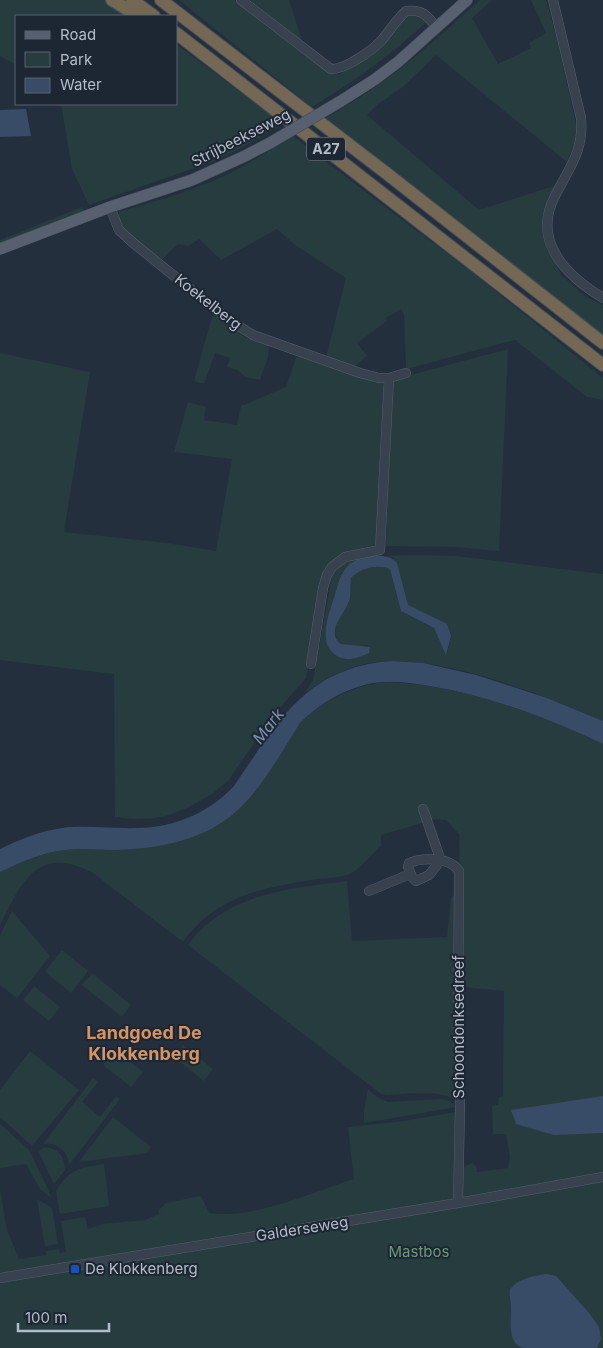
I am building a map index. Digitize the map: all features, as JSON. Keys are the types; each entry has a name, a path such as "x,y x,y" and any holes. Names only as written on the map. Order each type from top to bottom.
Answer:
{"highway":[{"path":"112,0 136,15"},
{"path":"132,0 153,15"},
{"name":"A27","path":"161,0 219,43 603,343"},
{"path":"175,0 198,19 219,43"},
{"name":"A27","path":"178,35 603,366"},
{"path":"178,43 209,59"}],"main road":[{"name":"Strijbeekseweg","path":"0,249 110,206 192,180 270,143 374,80 398,62 467,0"}],"street":[{"path":"241,0 250,4 331,69 336,69 351,62 378,44 406,11 417,10 427,16 436,27"},
{"path":"552,0 582,130 577,155 553,199 549,213 549,237 558,261 567,271 603,298"},
{"name":"Koekelberg","path":"110,206 119,230 132,242 240,327 253,335 330,364 379,378 389,378 406,373"},
{"path":"311,664 323,588 327,575 332,567 345,557 380,550 389,378"},
{"path":"423,809 440,861"},
{"path":"422,859 440,861 428,875 421,879 414,880 410,874 408,865 412,862 422,859"},
{"name":"Schoondonksedreef","path":"440,861 454,865 459,870 458,1028 460,1107 458,1204"},
{"path":"370,891 410,874"},
{"name":"Galderseweg","path":"0,1278 458,1204 603,1176"}],"green space":[{"path":"0,0 107,0 131,15 15,15 15,64 0,56"},
{"path":"179,0 235,0 305,55 309,55 333,74 338,75 381,46 409,15 419,15 426,22 372,68 312,107"},
{"path":"251,0 289,0 303,44 254,7"},
{"path":"480,0 492,0 472,18 498,64 531,48 529,43 546,33 531,0 546,0 557,39 576,125 577,136 567,162 436,55 403,87 378,104 367,115 479,210 554,186 543,219 546,243 561,275 586,297 603,305 603,338 326,118 399,70"},
{"path":"178,45 283,124 212,162 89,205 72,169 61,105 178,105"},
{"path":"293,136 458,261 603,378 603,400 587,397 515,340 406,369 404,314 401,309 386,318 387,321 357,343 367,356 354,367 326,357 346,278 295,245 277,229 221,260 199,239 188,246 178,244 160,261 134,240 122,226 119,212 215,180 255,160"},
{"path":"82,207 85,212 0,245 0,240"},
{"path":"213,313 245,338 254,339 269,345 268,357 260,380 245,377 238,370 227,367 230,358 215,353 204,384 194,381"},
{"path":"508,349 499,551 456,547 387,546 392,380"},
{"path":"0,353 90,372 64,532 167,543 216,551 232,459 174,452 188,402 206,407 204,420 237,425 241,406 286,387 297,355 382,382 385,389 376,545 342,555 331,565 325,574 306,678 271,718 228,781 212,794 187,808 169,815 156,818 134,819 115,817 114,674 0,660"},
{"path":"367,556 343,572 326,625 325,638 332,652 351,659 368,653 370,649 367,645 351,646 340,643 337,639 336,627 350,598 351,578 364,569 380,567 390,569 401,611 434,628 447,654 451,636 408,605 393,558 385,556 456,556 603,574 603,721 549,699 488,678 457,669 397,661 360,665 335,675 304,694 313,680 332,577 342,565 356,558"},
{"name":"Mastbos","path":"386,682 442,688 498,702 551,721 603,744 603,1348 0,1348 0,1190 7,1230 19,1259 46,1255 46,1251 59,1249 60,1253 66,1252 61,1221 85,1217 88,1229 103,1224 145,1220 159,1214 159,1210 166,1203 201,1196 209,1213 243,1212 282,1204 354,1179 348,1127 404,1121 456,1112 463,1167 473,1163 476,1166 477,1172 508,1168 510,1157 506,1134 493,1134 492,1106 498,1105 499,1097 503,1096 504,991 462,987 459,834 446,820 436,819 381,835 381,845 362,865 350,874 274,887 240,897 209,914 183,942 93,873 74,865 58,863 45,865 24,882 0,925 0,872 31,858 56,851 77,849 114,850 164,845 196,836 211,829 225,821 238,810 256,790 300,723 309,715 329,701 351,690"},
{"path":"347,881 352,941 447,937 451,898 455,894 457,1100 432,1093 381,1094 188,945 203,928 221,914 239,904 281,891"},
{"path":"12,911 50,956 17,998 0,985 0,935"},
{"path":"62,950 88,971 71,993 45,972"},
{"path":"92,973 131,1005 122,1017 82,985"},
{"path":"34,986 60,1007 49,1021 23,1000"},
{"path":"183,1045 213,1069 204,1081 174,1057"},
{"path":"115,1050 143,1072 131,1087 103,1065"},
{"path":"30,1051 79,1090 32,1146 0,1117 0,1090"},
{"path":"93,1078 98,1082 82,1102 100,1117 116,1097 120,1099 69,1165 67,1156 61,1148 53,1144 43,1144"},
{"path":"368,1089 377,1097 388,1102 441,1099 449,1101 457,1107 364,1123 364,1110"},
{"path":"113,1117 151,1147 147,1153 79,1162"},
{"path":"0,1124 29,1150 51,1198 40,1189 26,1164 0,1168"},
{"path":"45,1147 58,1151 64,1161 65,1170 54,1184 38,1151"},
{"path":"104,1164 109,1206 60,1214 56,1191 61,1183 76,1170"},
{"path":"37,1199 52,1208 58,1244 45,1246"}],"water":[{"path":"26,109 31,136 0,137 0,110"},
{"path":"367,556 383,556 394,560 397,563 408,605 447,624 451,636 446,655 434,628 401,611 390,569 380,567 364,569 351,578 350,598 338,621 335,633 336,639 341,644 370,647 369,653 347,659 339,657 332,652 327,645 326,629 339,582 344,570 350,564"},
{"path":"392,661 423,663 476,675 547,698 603,721 603,744 561,725 518,709 452,690 409,683 387,682 363,685 333,698 307,716 300,723 256,790 238,810 225,821 211,829 180,841 147,848 56,851 31,858 0,872 0,849 22,839 54,829 71,827 151,827 178,822 203,811 234,786 281,720 297,702 316,686 337,674 362,665"},
{"path":"603,1096 603,1133 554,1135 516,1124 511,1110"},
{"path":"546,1274 556,1276 599,1327 601,1339 597,1348 526,1348 520,1347 516,1343 511,1332 510,1289 522,1280"}],"place":[{"name":"De Klokkenberg","path":"75,1269"}],"district":[{"name":"Landgoed De Klokkenberg","path":"144,1043"}],"water label":[{"name":"Mark","path":"268,726"}]}
